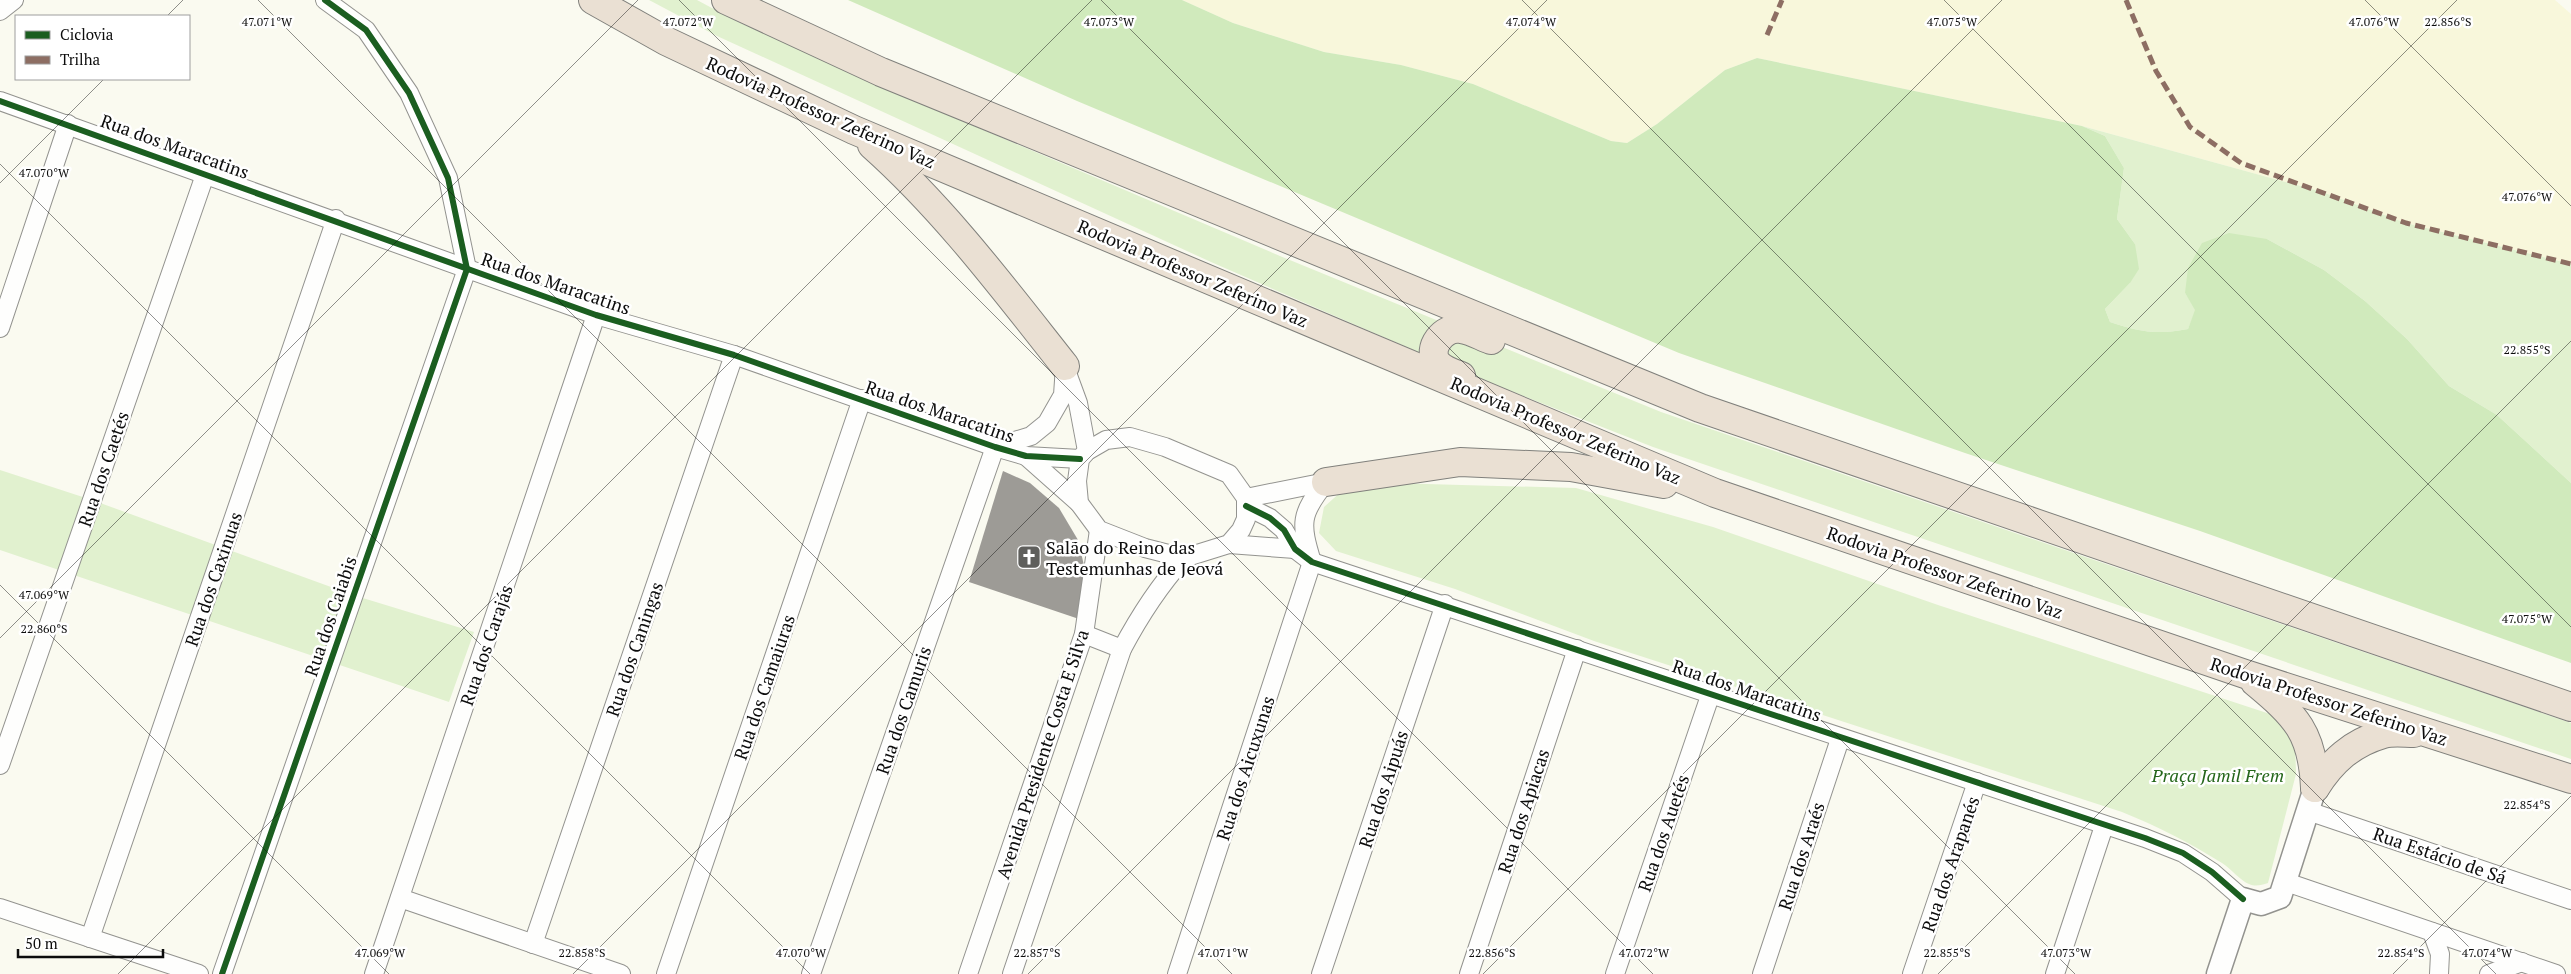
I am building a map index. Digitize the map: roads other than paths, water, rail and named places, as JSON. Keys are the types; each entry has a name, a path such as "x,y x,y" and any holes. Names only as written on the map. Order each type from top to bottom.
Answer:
{"highway":[{"name":"Rodovia Professor Zeferino Vaz","path":"593,0 666,41 854,130 1715,493 2245,674 2571,779"},
{"path":"726,0 881,72 1700,408 2571,707"},
{"path":"854,130 910,179 995,276 1065,366"},
{"path":"2033,523 2000,521 1691,417 1461,329 1449,330 1442,335 1434,348 1434,357 1443,368 1512,398 1739,489 1994,574 2064,613"},
{"path":"1326,482 1460,462 1571,467 1715,493"},
{"path":"2245,674 2277,700 2302,727 2314,761 2312,800"},
{"path":"2312,800 2328,767 2354,746 2385,733 2428,733"}],"street":[{"path":"0,11 14,0"},
{"path":"325,0 366,30 409,93 448,178 467,269"},
{"name":"Rua dos Maracatins","path":"0,100 206,172 596,315 734,355 995,447 1026,456 1083,455"},
{"path":"0,328 68,124"},
{"name":"Rua dos Caetés","path":"0,765 206,172"},
{"name":"Rua dos Caxinuas","path":"90,938 336,220"},
{"name":"Rua dos Caiabis","path":"222,974 467,269"},
{"name":"Rua dos Carajás","path":"374,974 596,315"},
{"name":"Rua dos Caningas","path":"533,944 734,355"},
{"path":"995,447 1031,436 1047,423 1063,395 1065,366"},
{"path":"1065,366 1078,403 1083,455 1077,481 1079,503 1099,530 1145,548 1184,558"},
{"name":"Rua dos Camaiuras","path":"666,974 862,399"},
{"path":"1083,455 1106,440 1130,437 1165,446 1229,474 1246,502 1246,519 1229,544"},
{"name":"Rua dos Camuris","path":"811,974 995,447"},
{"name":"Rua dos Maracatins","path":"1026,456 1079,503"},
{"path":"1246,502 1326,482"},
{"path":"1312,562 1304,536 1304,519 1310,501 1326,482"},
{"name":"Rua dos Maracatins","path":"1246,502 1284,530 1295,549 1312,562 1711,693 1840,739 2145,838 2183,853 2212,872 2243,900"},
{"name":"Avenida Presidente Costa E Silva","path":"968,974 1084,634 1099,530"},
{"path":"1012,974 1122,649 1140,615 1161,583 1184,558 1229,544 1295,549"},
{"name":"Rua dos Aicuxunas","path":"1177,974 1312,562"},
{"name":"Rua dos Aipuás","path":"1321,974 1444,604"},
{"path":"1084,634 1122,649"},
{"name":"Rua dos Apiacas","path":"1469,974 1577,649"},
{"name":"Rua dos Auetés","path":"1615,974 1711,693"},
{"name":"Rua dos Araés","path":"1762,974 1840,739"},
{"name":"Rua dos Arapanés","path":"1912,974 1977,782"},
{"path":"2218,974 2243,900 2261,904 2280,897 2312,800"},
{"name":"Rua Estácio de Sá","path":"2312,800 2571,900"},
{"path":"2056,974 2104,826"},
{"path":"2286,882 2556,974"},
{"path":"400,898 621,974"},
{"path":"0,908 199,974"},
{"path":"2432,932 2440,954 2439,974"},
{"path":"2489,974 2522,962"}],"place":[{"name":"Salão do Reino das Testemunhas de Jeová","path":"1029,557"}],"park label":[{"name":"Praça Jamil Frem","path":"2218,775"}]}
